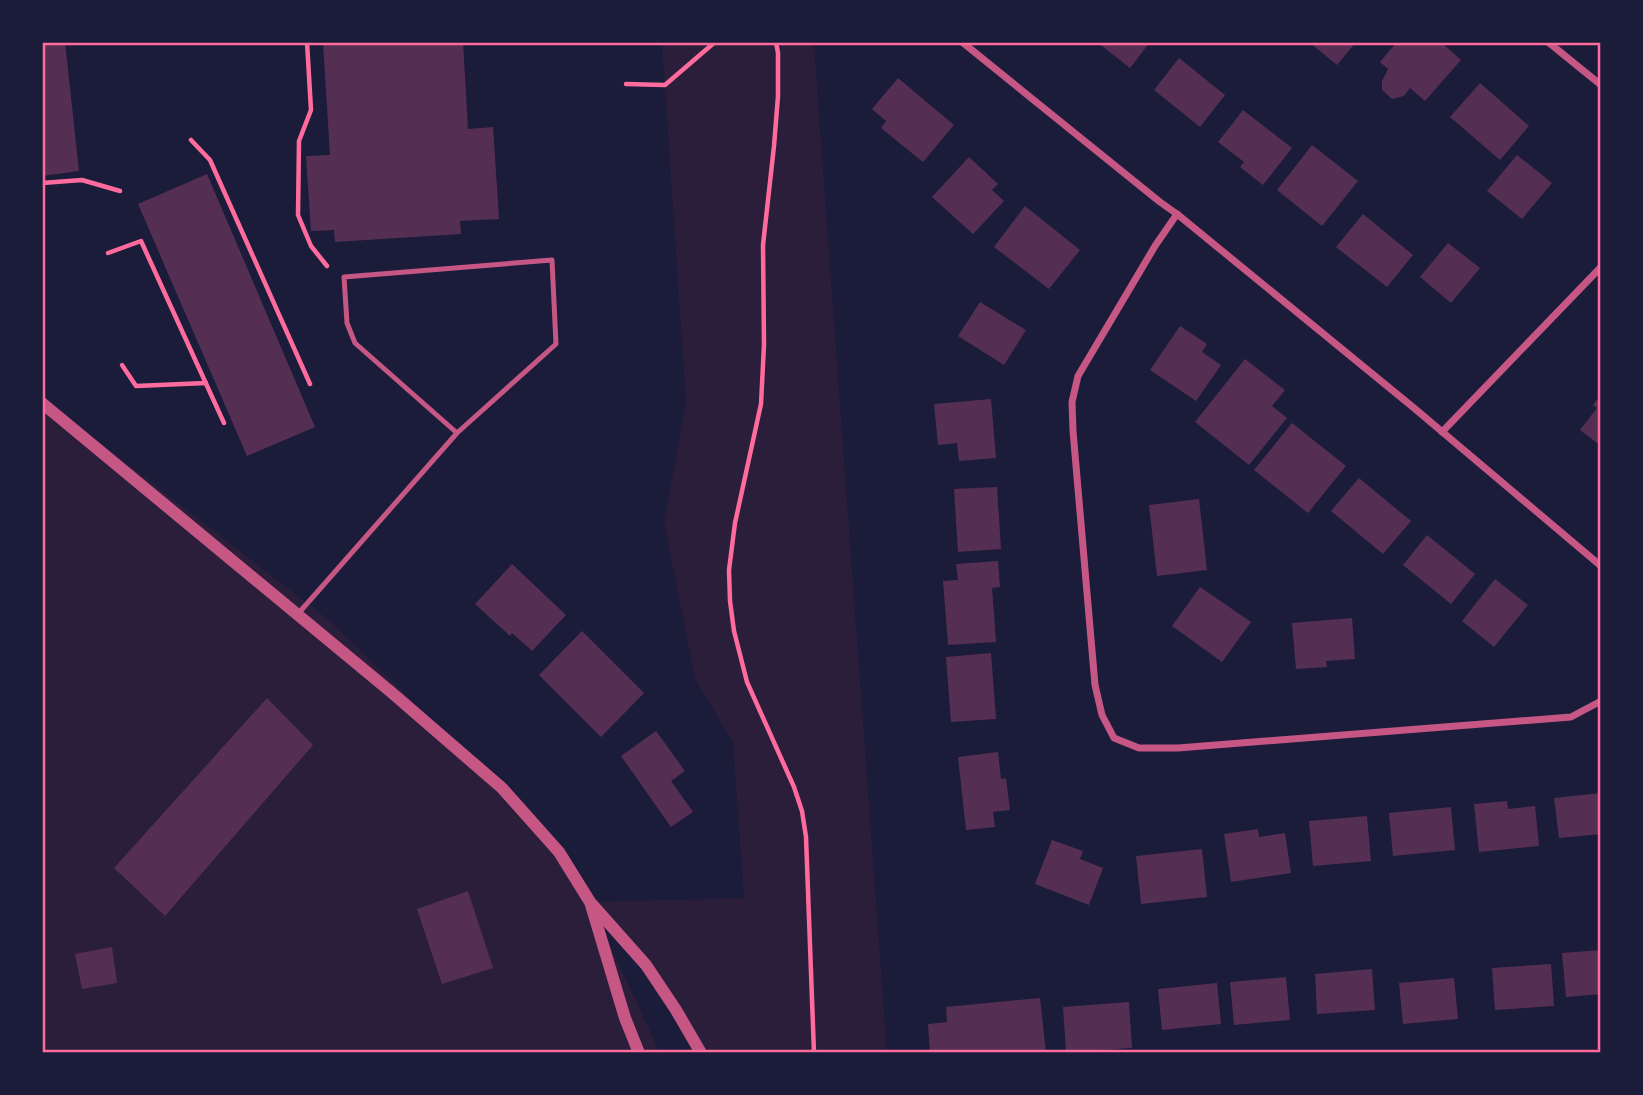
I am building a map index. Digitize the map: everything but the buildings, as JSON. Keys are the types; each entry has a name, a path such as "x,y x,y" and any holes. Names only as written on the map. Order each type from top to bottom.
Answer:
{"street":[{"path":"962,42 1178,214 1601,566"},
{"path":"1548,42 1601,85"},
{"path":"1178,214 1155,246 1078,376 1072,402 1095,685 1102,716 1114,738 1139,748 1178,748 1571,717 1601,701"},
{"path":"1442,432 1601,267"},
{"path":"42,402 391,692 502,788 559,852 590,902 646,965 701,1053"},
{"path":"590,902 625,1018 639,1053"}],"lane":[{"path":"297,615 457,433 556,344 552,260 344,277 347,323 355,343 457,433"}],"path":[{"path":"307,42 311,110 299,141 298,215 311,246 327,266"},
{"path":"626,85 665,85 715,42"},
{"path":"776,42 778,96 775,146 763,245 764,345 761,404 735,523 729,570 730,601 734,631 747,682 802,811 806,836 814,1053"},
{"path":"191,140 210,160 310,384"},
{"path":"42,183 82,180 120,191"},
{"path":"108,253 141,241 224,423"},
{"path":"122,365 136,387 206,383"}],"shaded area":[{"path":"662,42 818,42 814,45 887,1053 701,1053 676,1010 591,903 660,1053 42,1053 42,398 329,620 502,788 590,902 744,898 733,743 695,679 664,523 686,402"}]}
